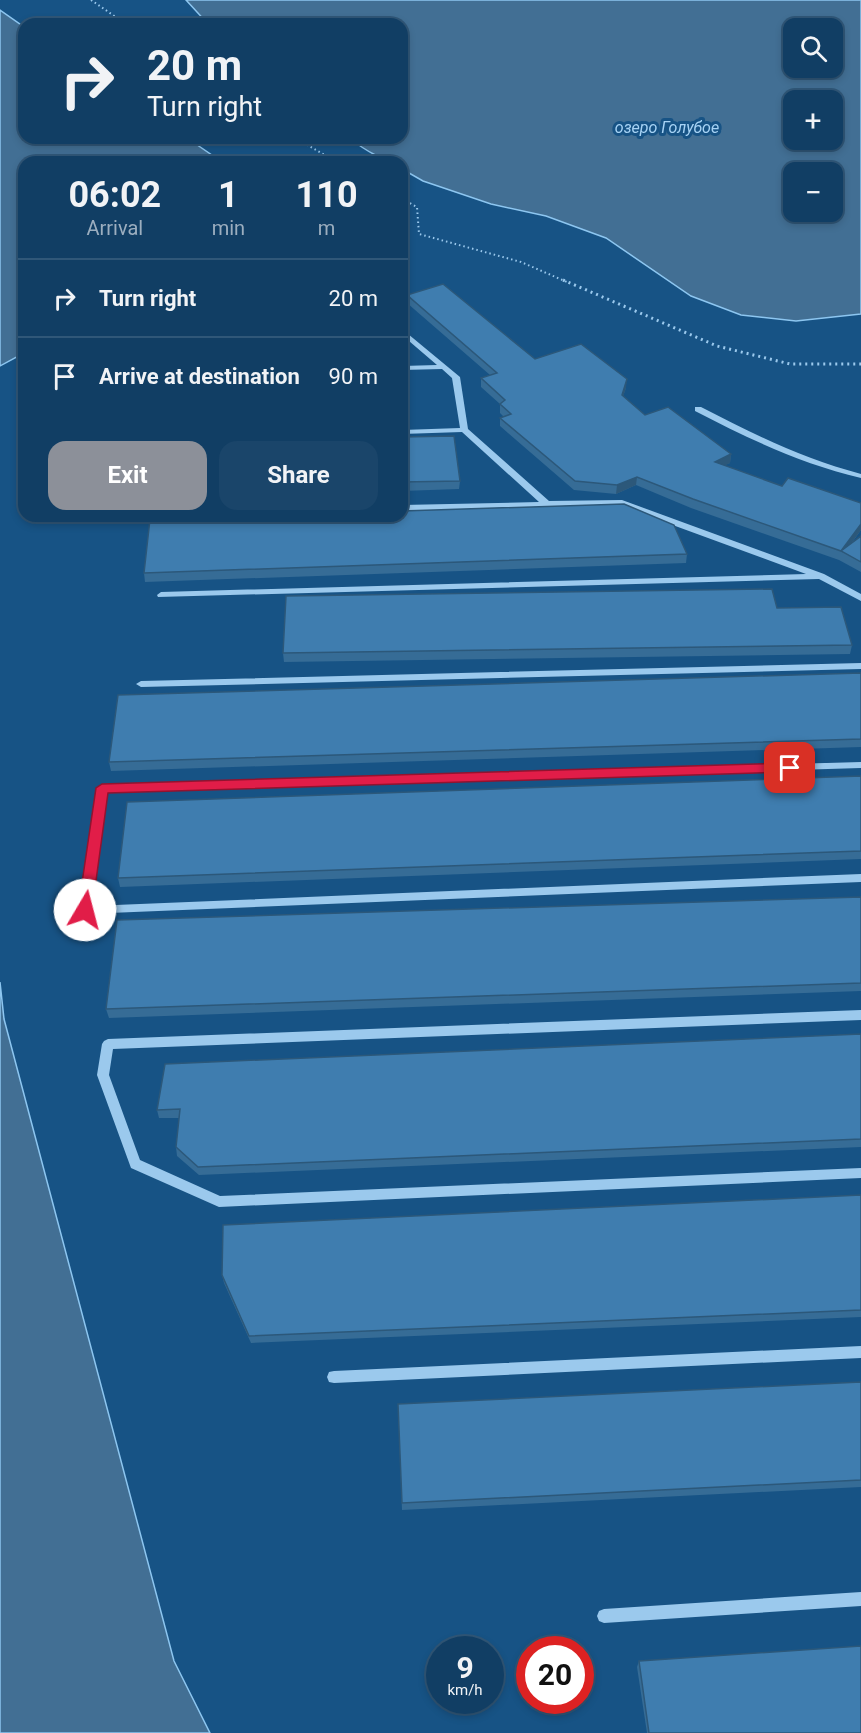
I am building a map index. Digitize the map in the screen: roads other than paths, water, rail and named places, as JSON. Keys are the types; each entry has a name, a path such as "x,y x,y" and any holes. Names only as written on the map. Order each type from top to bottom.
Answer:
{"lane":[{"path":"408,336 456,377 464,430 547,504"},
{"path":"408,368 444,367"},
{"path":"698,409 772,448 840,472 861,476"},
{"path":"408,432 464,430"},
{"path":"408,508 619,502 821,576 861,598"},
{"path":"161,595 821,576"},
{"path":"141,684 861,666"},
{"path":"861,765 102,788 85,910 861,878"},
{"path":"861,1015 108,1044 103,1075 135,1164 219,1202 861,1173"},
{"path":"334,1377 861,1352"},
{"path":"604,1616 861,1599"}],"water":[{"name":"озеро Голубое","path":"186,0 861,0 861,314 796,321 741,315 691,296 606,238 546,216 491,204 423,181 408,172 408,156 374,154 357,144 408,144 408,18 202,18"},
{"path":"0,10 18,23 18,144 196,144 213,156 18,156 18,356 0,366"},
{"path":"0,982 4,1019 174,1661 210,1733 0,1733"}]}
